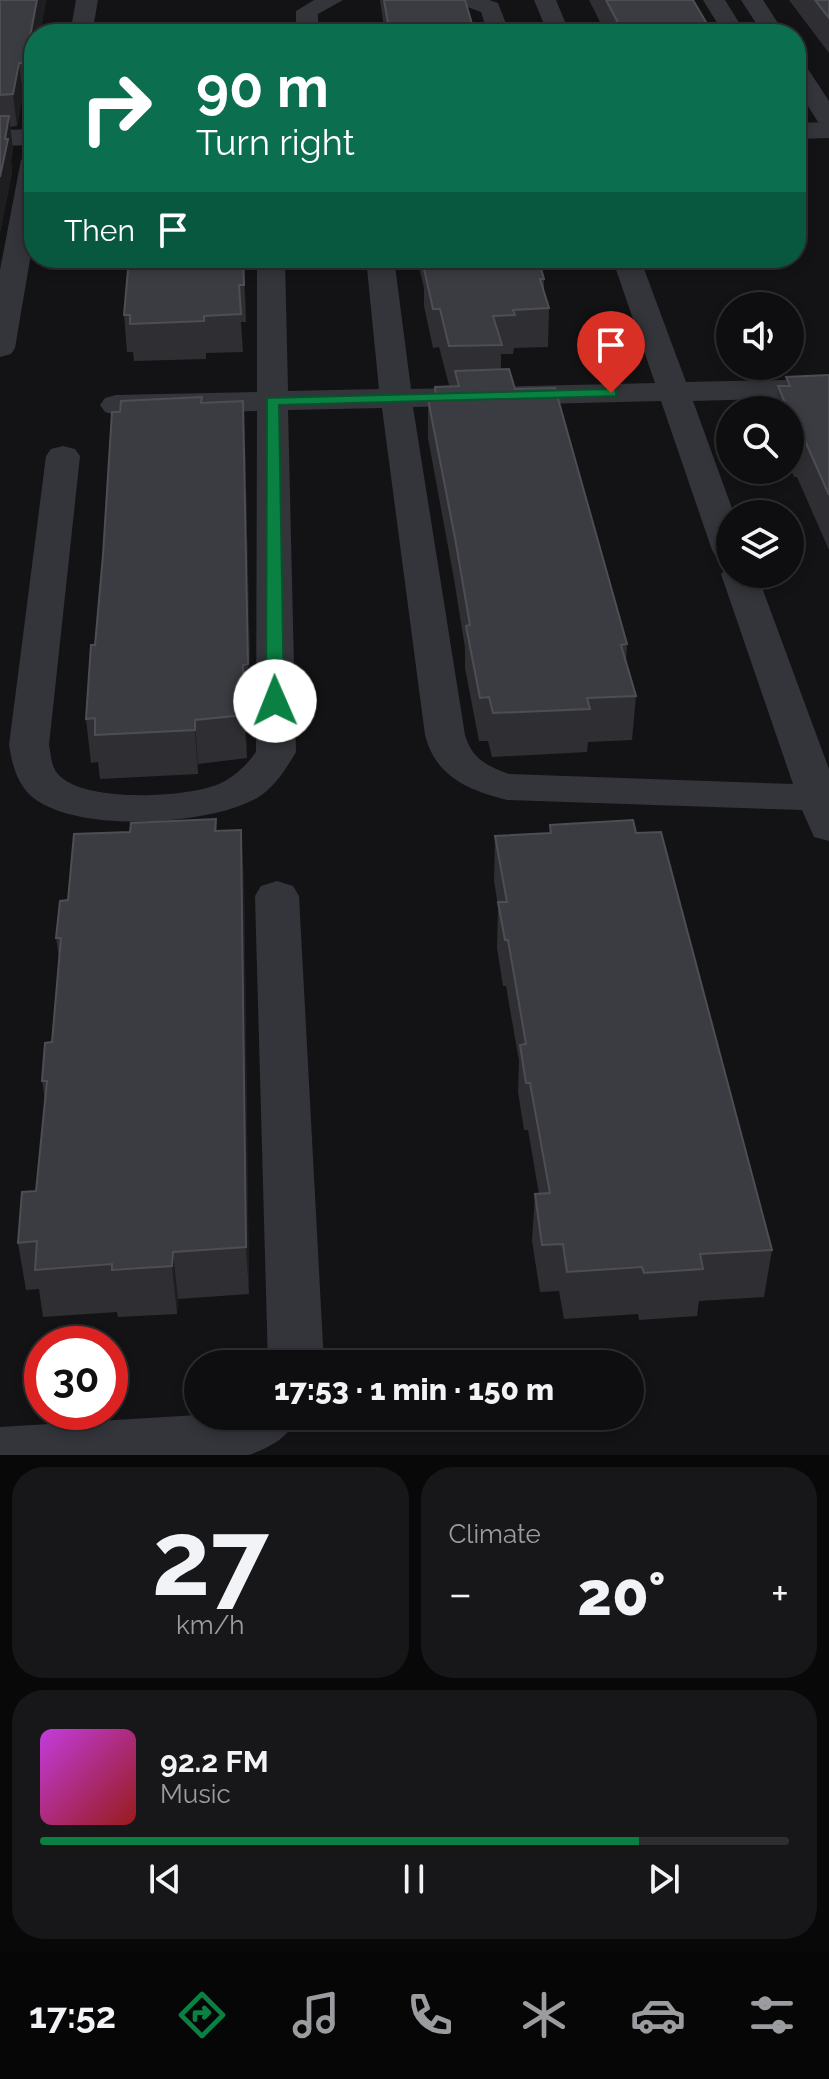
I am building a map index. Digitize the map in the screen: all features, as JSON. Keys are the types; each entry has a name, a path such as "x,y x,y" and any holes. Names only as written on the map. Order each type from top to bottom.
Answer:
{"street":[{"path":"83,24 87,0"},
{"path":"307,24 307,11 332,0"},
{"path":"470,0 490,8 496,24"},
{"path":"545,0 555,24"},
{"path":"714,0 729,24"},
{"path":"752,0 768,24"},
{"path":"806,85 828,121"},
{"path":"806,119 828,121"},
{"path":"806,128 828,121"},
{"path":"0,138 24,137"},
{"path":"0,152 24,151"},
{"path":"0,348 24,215"},
{"path":"63,456 29,763 37,779 54,793 77,803 120,808 211,801 242,790 265,772 276,752 271,268"},
{"path":"381,268 396,398 448,752 460,767 480,780 507,787 825,808 744,588"},
{"path":"630,268 716,511"},
{"path":"116,405 396,398 677,402 829,388"},
{"path":"677,402 716,409"},
{"path":"804,408 829,407"},
{"path":"277,896 295,1350"},
{"path":"0,1453 223,1439 246,1430"}],"building":[{"path":"0,0 37,0 32,24 24,24 24,63 19,63 13,94 0,95"},
{"path":"384,0 465,0 472,24 388,24"},
{"path":"606,0 693,0 707,24 619,24"},
{"path":"815,0 829,0 829,18"},
{"path":"0,116 9,116 0,177"},
{"path":"128,268 243,268 244,285 239,285 241,314 204,316 204,321 130,324 130,315 124,315"},
{"path":"541,268 544,279 540,279 549,308 513,310 515,315 493,316 502,345 449,346 440,309 433,309 424,269"},
{"path":"509,369 515,389 555,388 627,644 621,645 636,696 587,698 590,709 493,713 489,697 480,698 466,626 470,625 455,538 428,399 436,398 435,387 459,386 455,371"},
{"path":"829,375 829,495 804,438 804,396 782,396 778,386 790,386 787,380 804,380 804,376"},
{"path":"202,397 201,403 243,401 248,664 243,665 244,715 195,720 195,730 95,735 95,718 86,719 91,645 95,645 103,555 112,412 120,412 121,401"},
{"path":"216,819 215,831 241,830 246,1247 173,1252 172,1266 112,1270 112,1264 35,1270 37,1241 18,1243 22,1192 36,1191 47,1081 42,1081 45,1043 52,1042 61,938 56,938 60,901 68,900 74,834 130,832 131,823"},
{"path":"633,820 636,833 661,832 772,1250 700,1254 703,1269 644,1273 642,1267 567,1272 563,1244 542,1245 535,1194 550,1193 520,1045 526,1044 508,940 505,940 498,902 507,902 495,836 551,833 550,825"}],"route":[{"path":"275,701 272,401 611,393"}]}
